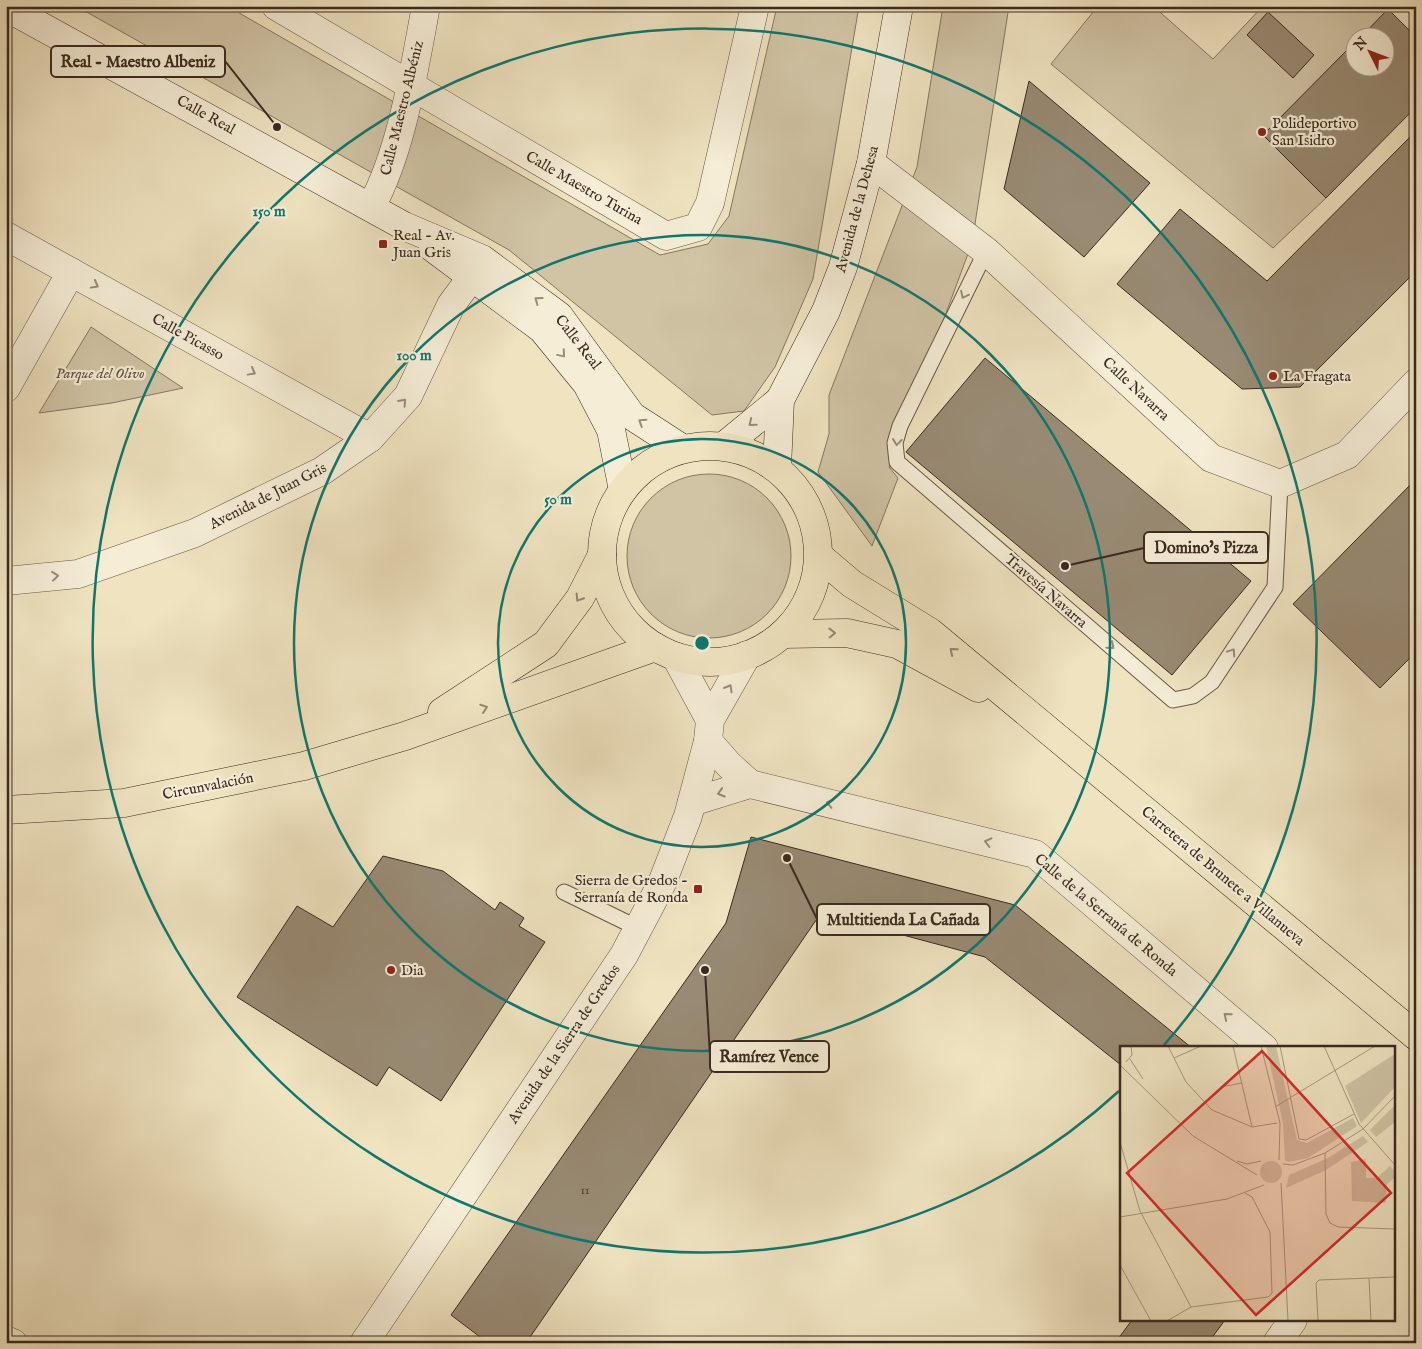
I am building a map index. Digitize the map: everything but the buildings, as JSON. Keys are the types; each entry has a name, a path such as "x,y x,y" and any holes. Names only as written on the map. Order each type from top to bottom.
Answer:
{"highway":[{"path":"724,446 752,453 777,468 800,492 814,522 819,556 809,598 783,634 747,656 712,662 666,652 633,630 616,608 606,582 602,555 604,532 611,510 623,490 649,464 683,449 724,446"},
{"path":"405,736 546,644 580,598 602,555"},
{"name":"Carretera de Brunete a Villanueva","path":"819,556 852,584 930,632 1416,1036"},
{"name":"Carretera de Brunete a Villanueva","path":"783,634 847,633 897,644 1030,716"},
{"path":"405,736 666,652"},
{"name":"Circunvalación","path":"6,810 124,802 304,766 405,736"}],"street":[{"name":"Calle Maestro Turina","path":"276,6 666,236 698,227 710,203 756,6"},
{"name":"Calle Maestro Albéniz","path":"370,207 382,187 411,86 426,6"},
{"name":"Avenida de la Dehesa","path":"724,446 780,400 826,311 843,266 871,163 899,6"},
{"name":"Calle Real","path":"6,7 404,226 482,259 559,316 632,416 683,449"},
{"name":"Calle Navarra","path":"871,163 986,251 1211,458 1280,484"},
{"name":"Calle Real","path":"404,226 471,278 542,329 587,384 611,430 623,490"},
{"name":"Calle Picasso","path":"6,236 370,438"},
{"path":"6,388 71,272"},
{"name":"Avenida de Juan Gris","path":"6,581 78,574 195,532 322,471 370,438 408,396 451,305 471,278"},
{"path":"1280,484 1347,455 1416,383"},
{"name":"Avenida de la Dehesa","path":"777,468 780,400"},
{"path":"666,652 709,731"},
{"name":"Avenida de la Sierra de Gredos","path":"364,1343 640,929 662,883 692,802 709,731 747,656"},
{"name":"Calle de la Serranía de Ronda","path":"709,731 728,765 750,784 1035,854 1262,1046"},
{"path":"692,802 750,784"},
{"path":"1277,1343 1292,1322"},
{"path":"6,1340 13,1343"}],"lane":[{"name":"Travesía Navarra","path":"986,251 900,426 895,443 897,462 1173,700 1193,696 1212,682 1275,587 1280,484"},
{"path":"564,892 640,929"}],"green space":[{"path":"76,6 227,6 660,255 708,244 729,216 777,6 859,6 813,279 775,367 744,411 712,415 509,250"},
{"path":"943,6 1009,6 972,243 889,467 898,478 872,546 818,472 829,434 829,395 917,167"},
{"name":"Polideportivo San Isidro","path":"1098,6 1153,6 1213,59 1263,6 1385,6 1416,37 1394,76 1394,28 1344,28 1344,78 1393,78 1326,198 1273,248 1051,64"},
{"name":"Parque del Olivo","path":"91,327 183,388 112,403 39,413"},
{"path":"709,474 733,478 754,488 767,498 777,511 787,532 791,556 787,580 777,601 767,614 754,624 733,634 709,638 685,634 664,624 651,614 641,601 631,580 627,556 631,532 641,511 651,498 664,488 685,478"}],"place":[{"name":"Real - Maestro Albeniz","path":"277,127"},
{"name":"Polideportivo San Isidro","path":"1262,132"},
{"name":"Real - Av. Juan Gris","path":"383,244"},
{"name":"La Fragata","path":"1273,376"},
{"name":"Domino's Pizza","path":"1065,566"},
{"name":"Multitienda La Cañada","path":"787,858"},
{"name":"Sierra de Gredos - Serranía de Ronda","path":"698,889"},
{"name":"Dia","path":"391,970"},
{"name":"Ramírez Vence","path":"705,970"}]}
